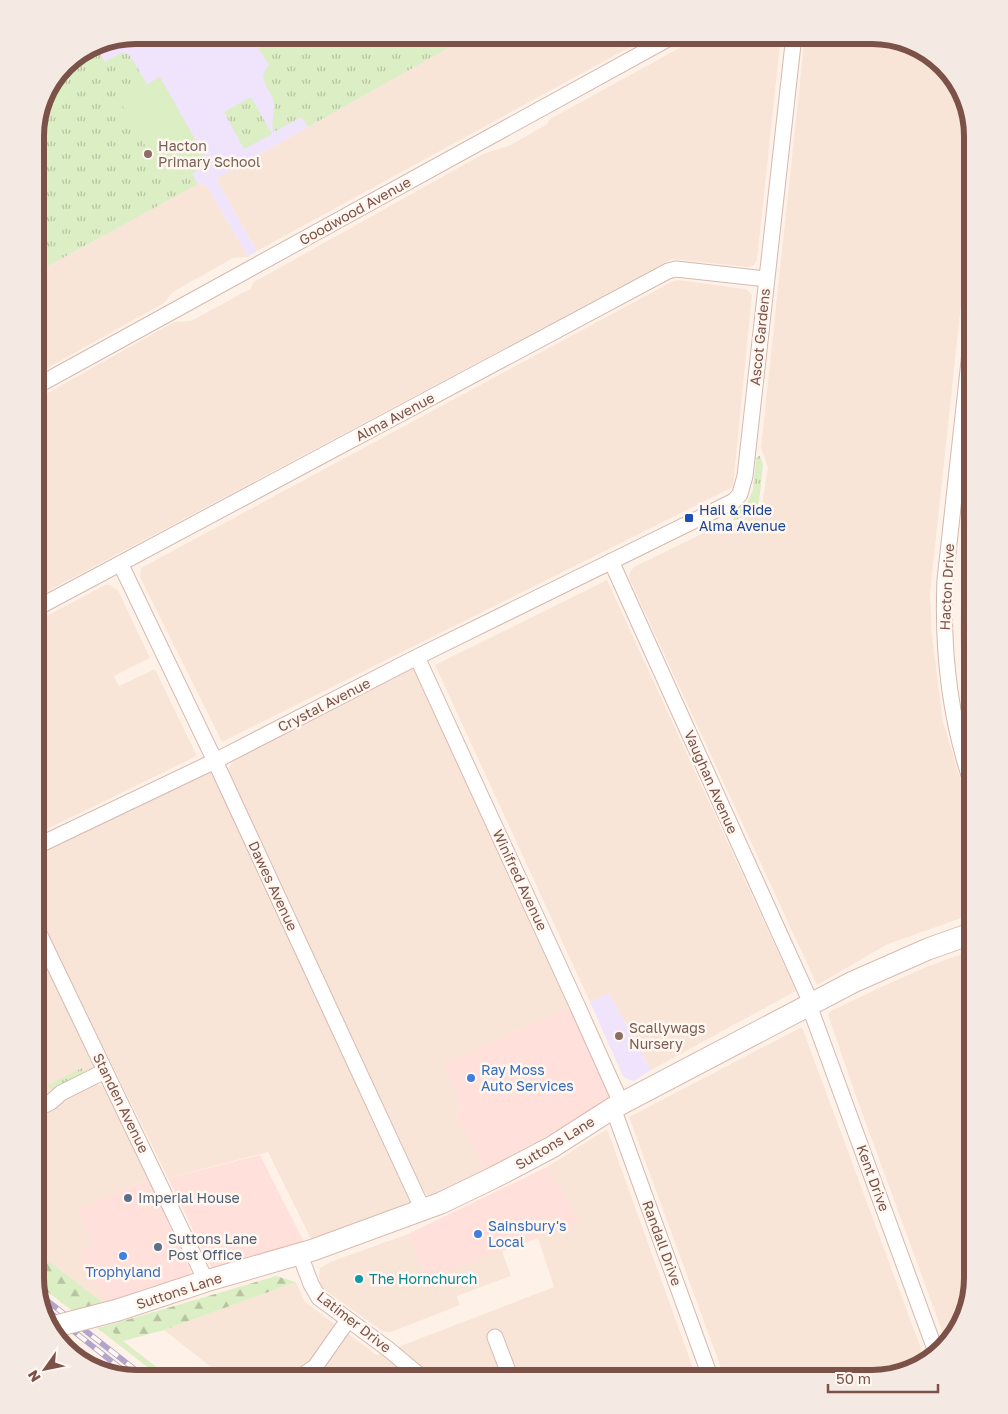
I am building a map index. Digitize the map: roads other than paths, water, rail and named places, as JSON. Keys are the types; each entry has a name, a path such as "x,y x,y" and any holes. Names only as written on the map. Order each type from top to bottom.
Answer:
{"street":[{"name":"Goodwood Avenue","path":"44,382 659,44"},
{"name":"Ascot Gardens","path":"611,561 723,507 734,501 740,494 745,476 793,44"},
{"name":"Alma Avenue","path":"44,605 668,271 676,268 766,279"},
{"name":"Hacton Drive","path":"964,407 946,570 944,607 946,658 959,742 964,758"},
{"name":"Crystal Avenue","path":"44,843 215,760 611,561"},
{"name":"Vaughan Avenue","path":"611,561 810,1004"},
{"name":"Dawes Avenue","path":"121,565 215,760 423,1210"},
{"name":"Winifred Avenue","path":"417,657 578,1005 617,1105"},
{"name":"Suttons Lane","path":"57,1326 118,1310 206,1281 300,1255 441,1203 552,1147 617,1105 853,982 912,956 964,936"},
{"name":"Standen Avenue","path":"44,944 206,1281"},
{"name":"Kent Drive","path":"810,1004 934,1346"},
{"path":"44,1106 61,1093 105,1071"},
{"name":"Randall Drive","path":"617,1105 708,1370"},
{"name":"Latimer Drive","path":"300,1255 317,1295 411,1370"},
{"path":"310,1370 315,1367 348,1320"},
{"path":"495,1337 508,1370"}],"railway":[{"path":"47,1300 136,1370"},
{"path":"51,1314 121,1368"}],"place":[{"name":"Hacton Primary School","path":"148,154"},
{"name":"Hail & Ride Alma Avenue","path":"689,518"},
{"name":"Scallywags Nursery","path":"619,1036"},
{"name":"Ray Moss Auto Services","path":"471,1078"},
{"name":"Imperial House","path":"128,1198"},
{"name":"Sainsbury's Local","path":"478,1234"},
{"name":"Suttons Lane Post Office","path":"158,1247"},
{"name":"Trophyland","path":"123,1256"},
{"name":"The Hornchurch","path":"359,1279"}]}
